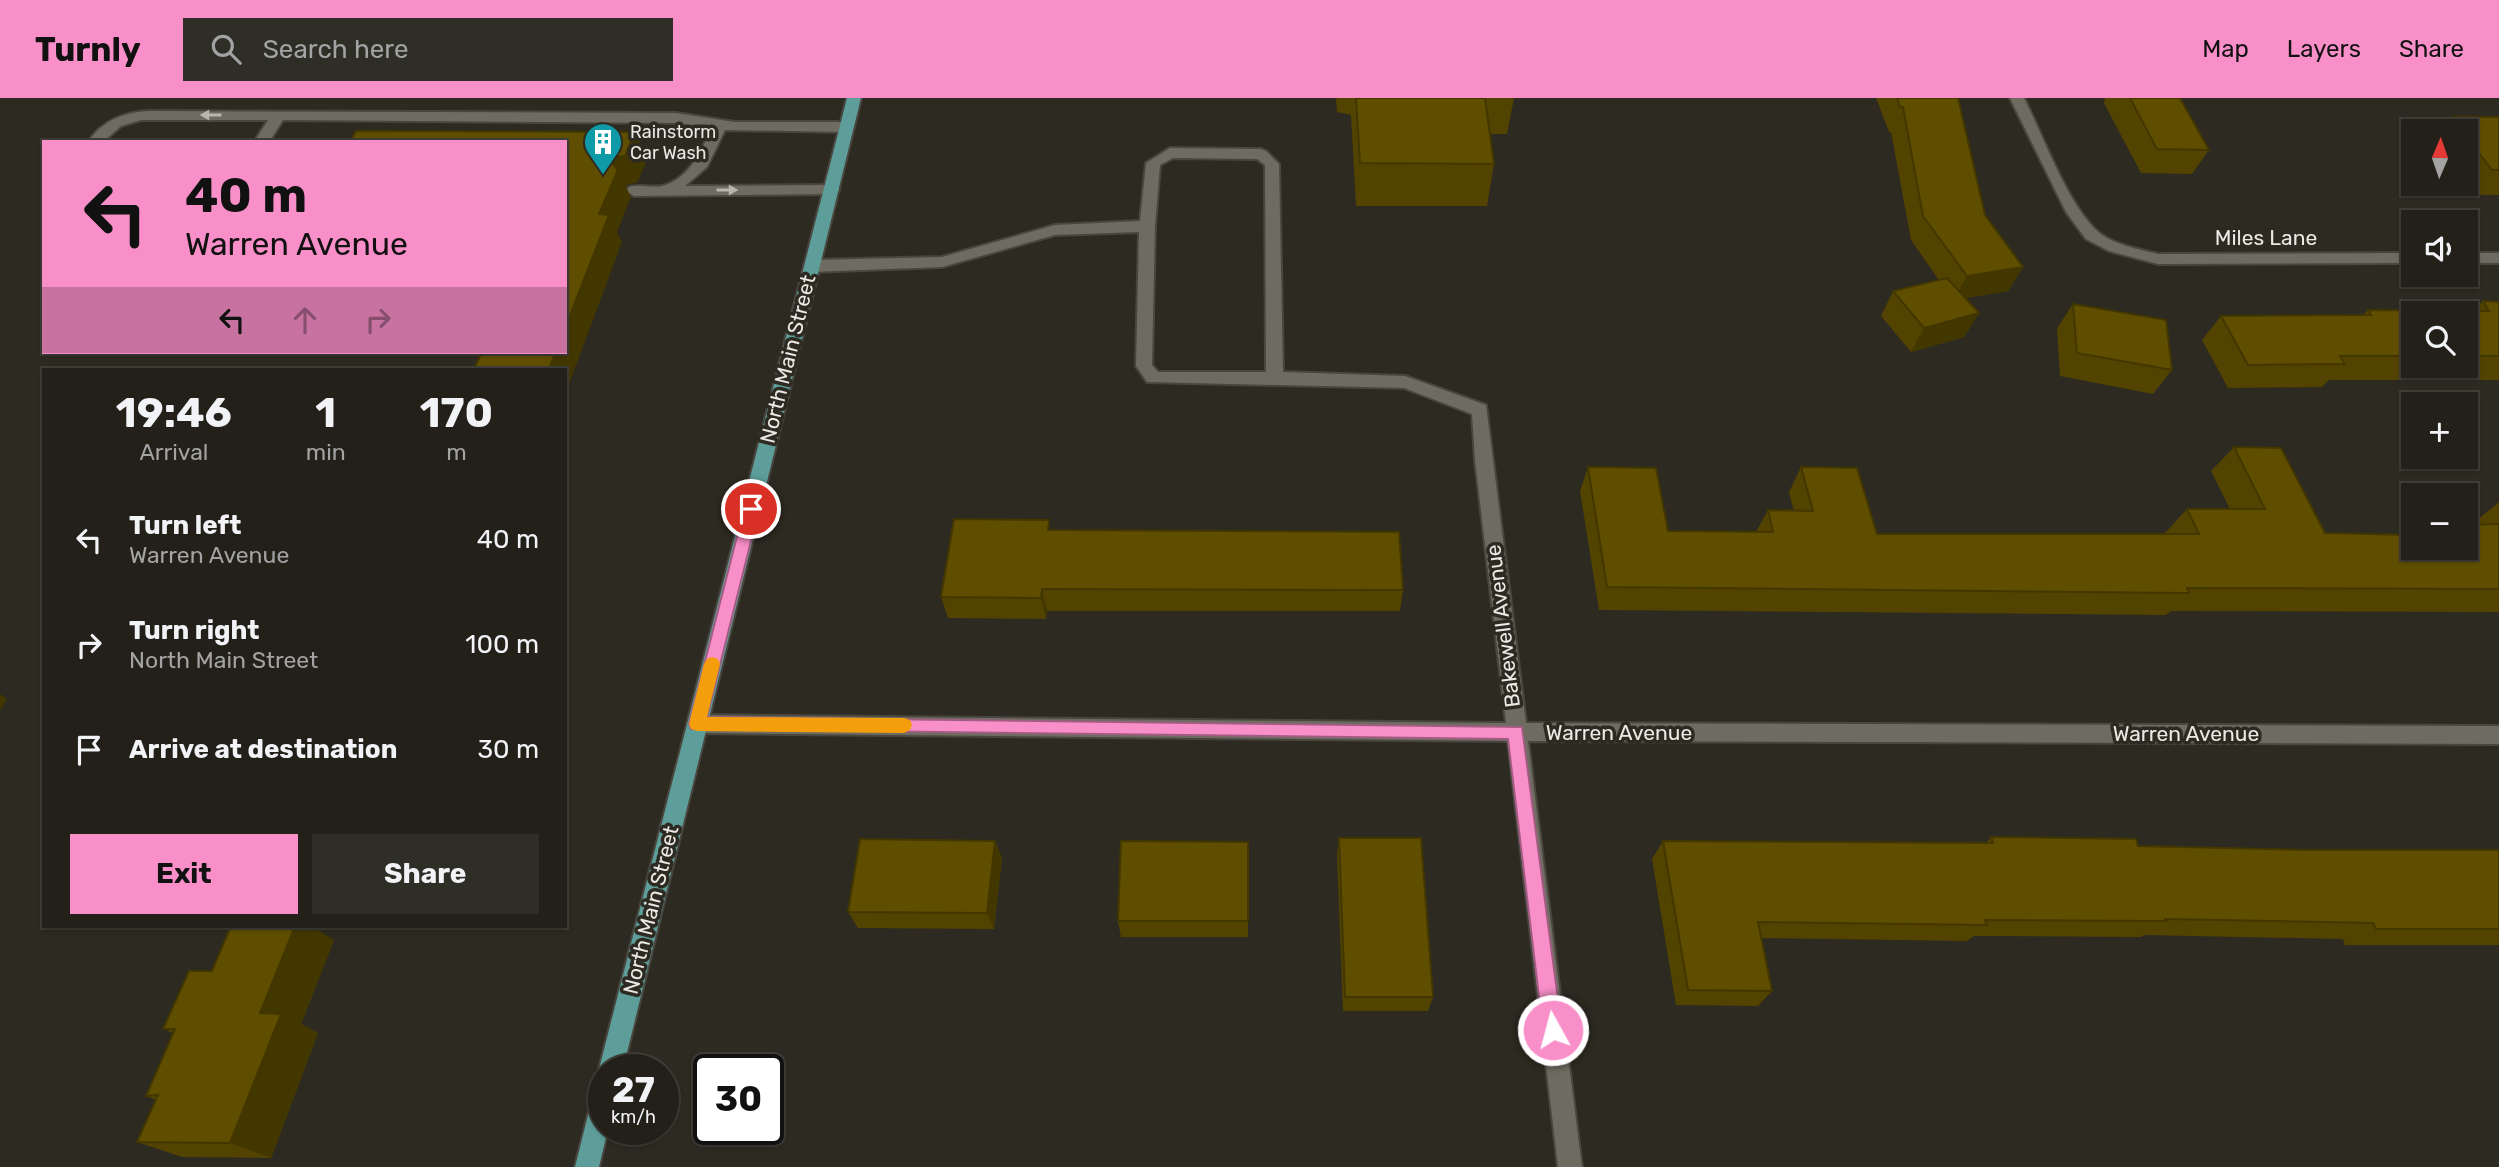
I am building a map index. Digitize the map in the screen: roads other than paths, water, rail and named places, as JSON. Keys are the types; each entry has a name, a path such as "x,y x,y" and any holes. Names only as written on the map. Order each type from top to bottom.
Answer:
{"main road":[{"name":"North Main Street","path":"615,1054 853,98"},
{"path":"587,1167 592,1145"}],"street":[{"name":"Miles Lane","path":"2017,98 2079,219 2094,237 2121,249 2158,259 2401,258"},
{"path":"97,140 111,123 137,115 676,118 735,127 846,127"},
{"path":"262,140 279,115"},
{"path":"667,191 696,172 711,150 719,125"},
{"path":"634,191 831,190"},
{"path":"1147,226 1144,366 1153,378 1275,378"},
{"path":"2478,258 2499,258"},
{"name":"Bakewell Avenue","path":"1275,378 1405,382 1480,410 1516,732 1570,1167"},
{"name":"Warren Avenue","path":"697,724 1516,732 2499,735"}],"lane":[{"path":"811,266 942,262 1055,230 1147,226 1153,163 1170,153 1261,153 1272,164 1275,378"}],"place":[{"name":"Rainstorm Car Wash","path":"603,176"}]}
